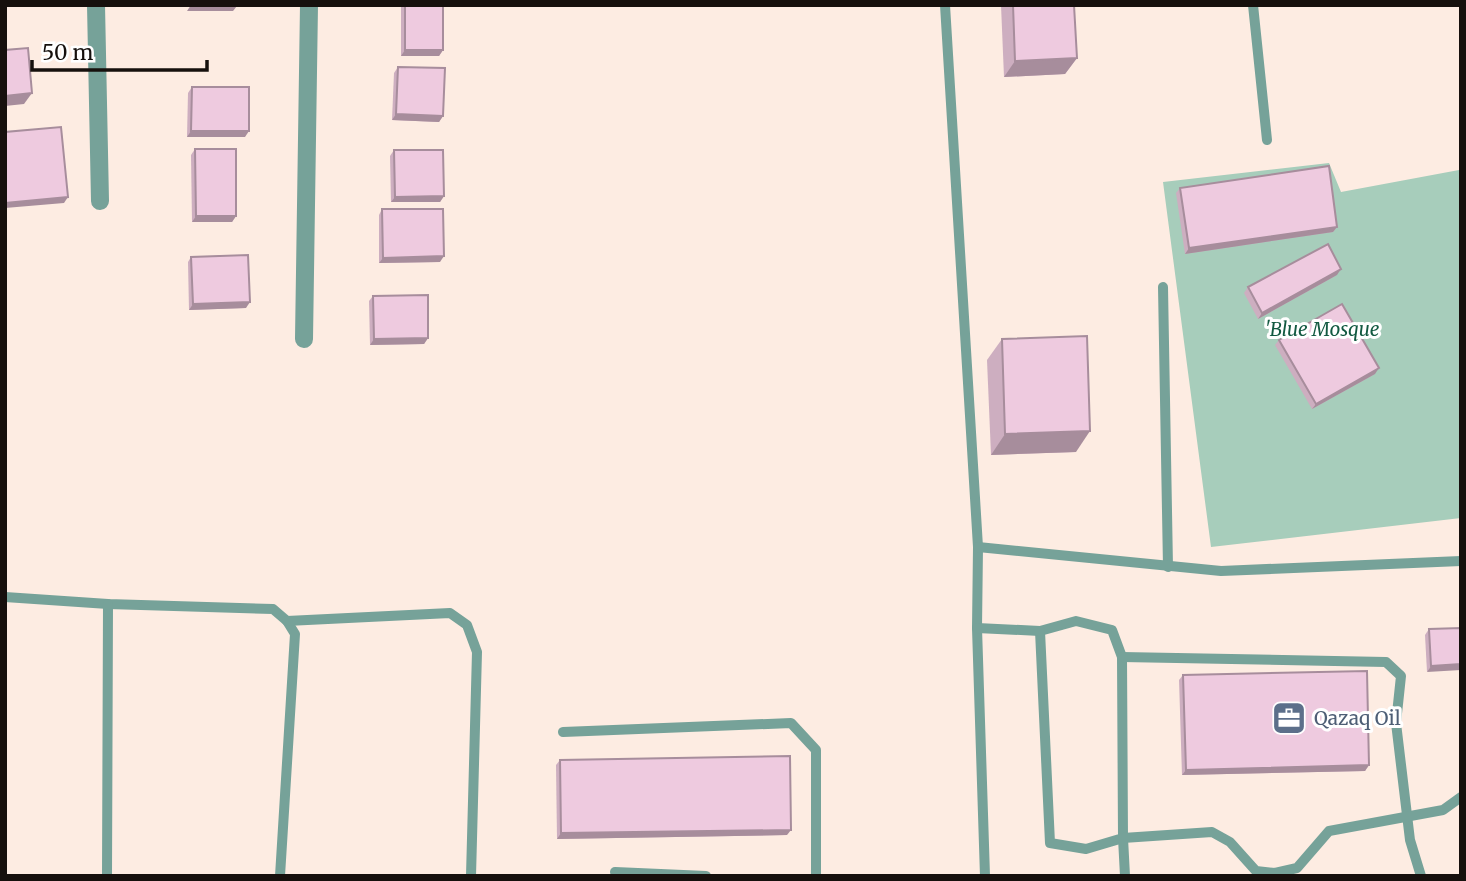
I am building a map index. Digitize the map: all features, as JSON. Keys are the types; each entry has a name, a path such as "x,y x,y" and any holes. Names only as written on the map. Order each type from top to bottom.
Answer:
{"street":[{"path":"96,5 100,201"},
{"path":"304,339 309,5"}],"lane":[{"path":"944,5 978,547 977,628 985,876"},
{"path":"1253,5 1267,140"},
{"path":"1163,287 1168,567"},
{"path":"978,547 1221,571 1461,561"},
{"path":"5,597 273,610 287,621 295,634 279,876"},
{"path":"107,876 108,604"},
{"path":"287,621 450,612 467,625 477,652 471,876"},
{"path":"977,628 1040,631 1076,621 1112,630 1122,657 1125,876"},
{"path":"1040,631 1050,843 1086,849 1123,838 1212,832 1230,842 1255,871 1275,873 1297,868 1329,831 1443,810 1461,797"},
{"path":"1122,657 1386,662 1401,676 1396,723 1410,840 1421,876"},
{"path":"563,732 791,723 816,750 816,876"},
{"path":"615,872 706,876"}],"green space":[{"name":"'Blue Mosque","path":"1329,163 1341,192 1459,170 1461,518 1211,547 1163,182"}],"building":[{"path":"405,5 443,5 443,50 405,50"},
{"path":"1013,5 1074,5 1077,58 1015,61"},
{"path":"28,48 32,93 5,96 5,50"},
{"path":"398,67 445,68 443,116 396,114"},
{"path":"192,87 249,87 249,131 191,131"},
{"path":"61,127 68,197 5,203 5,132"},
{"path":"195,149 236,149 236,216 196,216"},
{"path":"394,150 443,150 444,196 395,197"},
{"path":"1329,166 1337,227 1189,248 1180,188"},
{"path":"382,209 443,209 444,256 383,258"},
{"path":"1328,244 1341,269 1262,313 1248,287"},
{"path":"248,255 250,302 193,304 191,257"},
{"path":"428,295 428,338 374,339 373,296"},
{"path":"1342,304 1379,368 1316,404 1279,340"},
{"path":"1087,336 1090,431 1005,434 1002,339"},
{"path":"1461,628 1461,664 1431,666 1429,629"},
{"path":"1367,671 1369,765 1186,770 1183,675"},
{"path":"790,756 791,830 561,833 560,760"}],"place":[{"name":"Qazaq Oil","path":"1289,718"}]}
